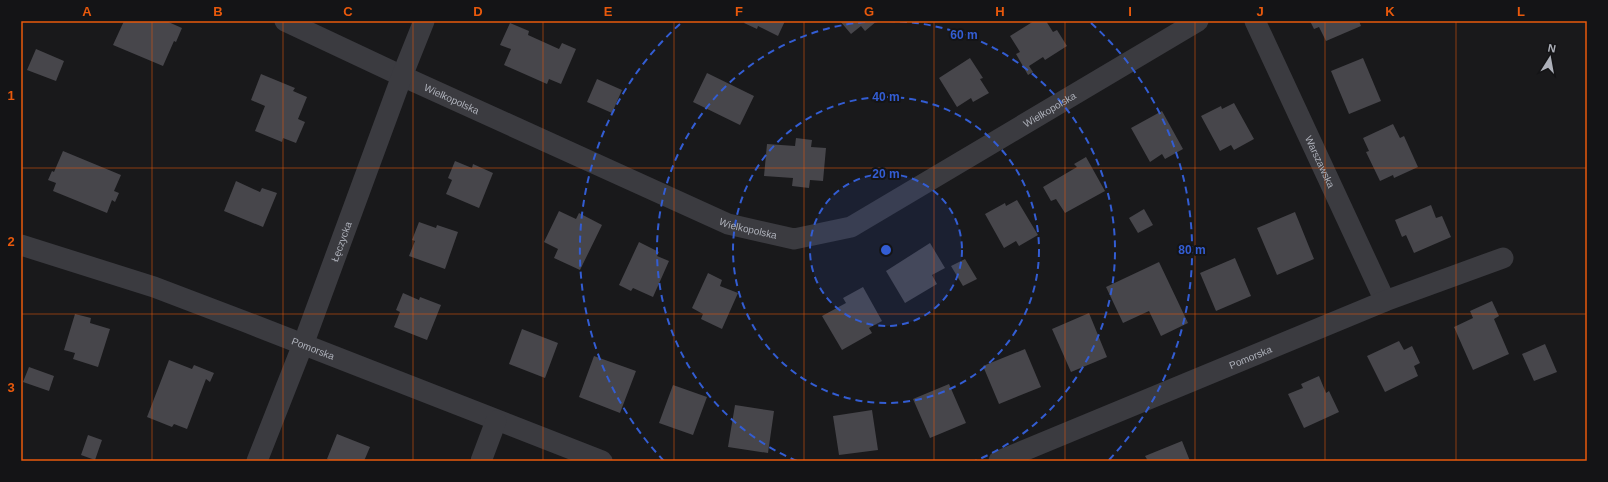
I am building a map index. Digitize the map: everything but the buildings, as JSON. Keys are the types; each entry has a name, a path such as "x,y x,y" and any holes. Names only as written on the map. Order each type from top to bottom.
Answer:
{"street":[{"name":"Wielkopolska","path":"285,21 402,76 728,224 794,239 851,227 1198,21"},
{"name":"Łęczycka","path":"256,461 302,345 402,76 424,21"},
{"name":"Warszawska","path":"1255,21 1386,301"},
{"name":"Pomorska","path":"21,245 154,287 602,461"},
{"name":"Pomorska","path":"999,461 1386,301 1503,258"},
{"path":"481,461 496,421"}]}
